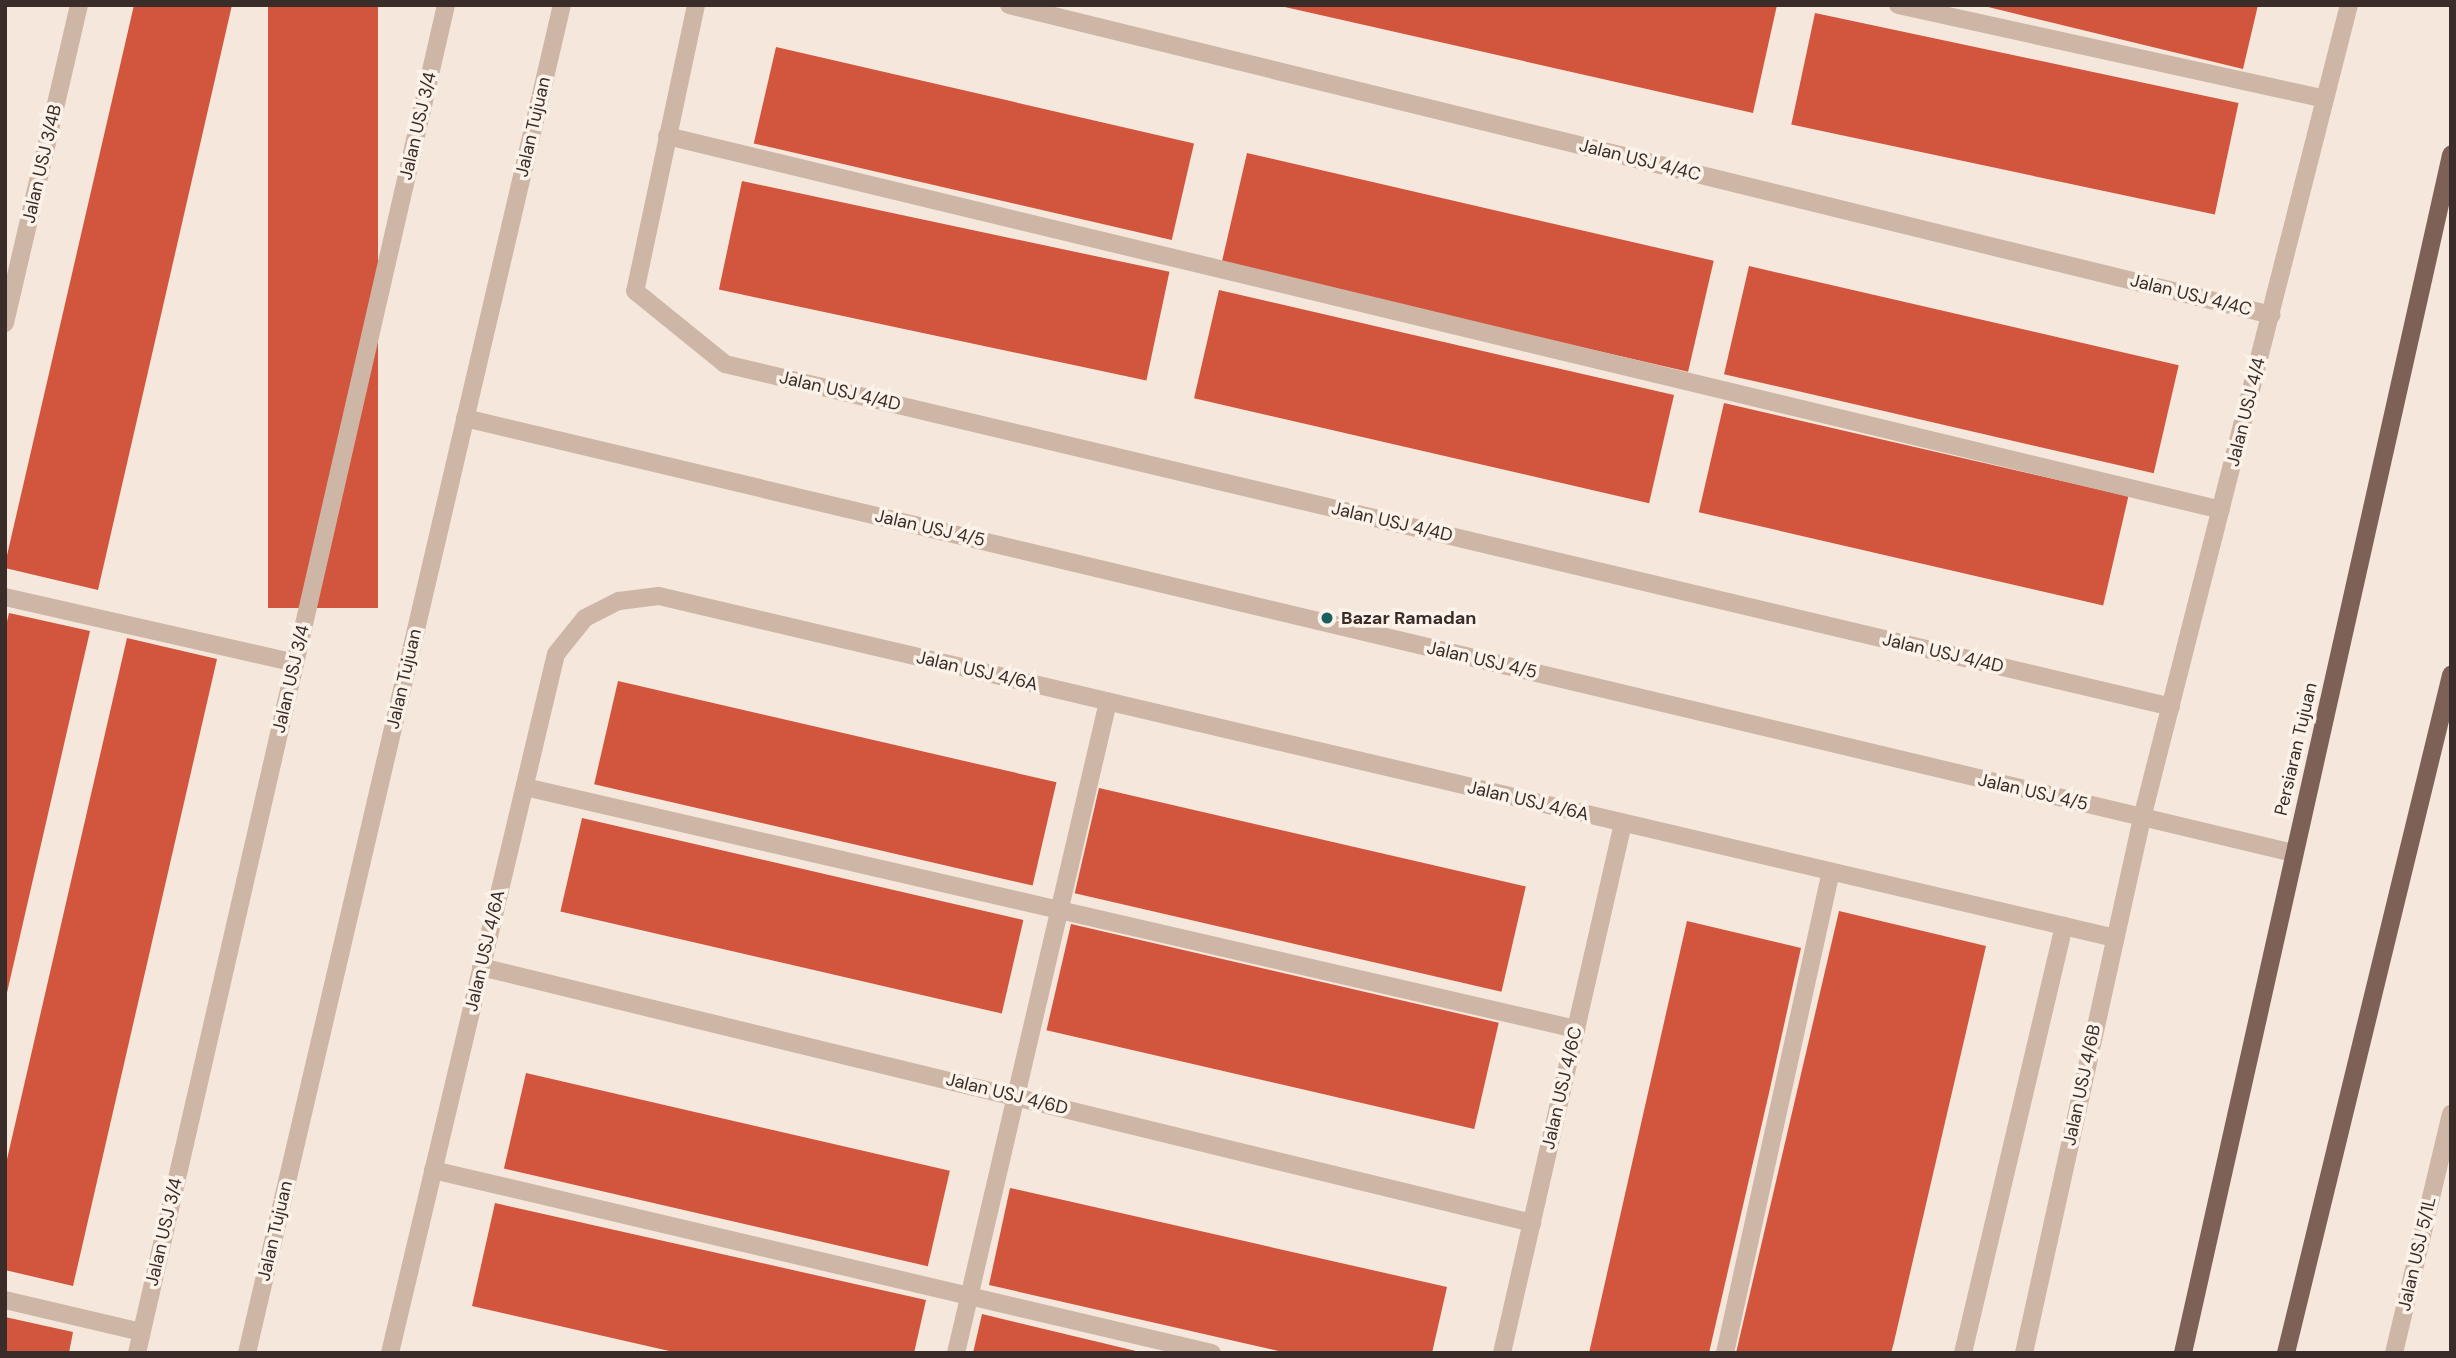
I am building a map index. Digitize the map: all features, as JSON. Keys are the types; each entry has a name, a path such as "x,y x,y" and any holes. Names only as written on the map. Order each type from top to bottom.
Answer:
{"main road":[{"name":"Persiaran Tujuan","path":"2183,1353 2451,155"},
{"path":"2286,1353 2451,675"}],"street":[{"name":"Jalan USJ 3/4B","path":"5,323 14,244 79,5"},
{"name":"Jalan USJ 3/4","path":"136,1353 446,5"},
{"name":"Jalan Tujuan","path":"247,1353 562,5"},
{"path":"696,5 667,136 2221,510"},
{"name":"Jalan USJ 4/4C","path":"1009,5 2271,315"},
{"path":"1898,5 2325,99"},
{"name":"Jalan USJ 4/4","path":"2142,818 2349,5"},
{"name":"Jalan USJ 4/4D","path":"667,136 635,291 725,364 2171,707"},
{"name":"Jalan USJ 4/5","path":"465,418 2294,853"},
{"name":"Jalan USJ 4/6A","path":"390,1353 556,654 585,618 619,601 659,596 2115,938"},
{"path":"5,597 295,663"},
{"path":"956,1353 1013,1095 1108,702"},
{"path":"525,787 1576,1029"},
{"name":"Jalan USJ 4/6B","path":"2024,1353 2142,818"},
{"name":"Jalan USJ 4/6C","path":"1502,1353 1623,823"},
{"path":"1726,1353 1831,872"},
{"path":"1963,1353 2064,926"},
{"name":"Jalan USJ 4/6D","path":"481,967 1532,1223"},
{"name":"Jalan USJ 5/1L","path":"2394,1353 2451,1114"},
{"path":"433,1170 968,1298 1212,1353"},
{"path":"5,1300 141,1332"}],"building":[{"path":"134,5 232,5 98,590 5,568 5,564"},
{"path":"268,5 378,5 378,608 268,608"},
{"path":"1276,5 1777,5 1753,113"},
{"path":"1980,5 2258,5 2243,69"},
{"path":"1815,13 2239,103 2215,215 1791,125"},
{"path":"776,47 1194,144 1172,240 754,143"},
{"path":"1247,153 1714,261 1688,372 1221,264"},
{"path":"742,181 1169,272 1146,380 719,290"},
{"path":"1749,266 2179,365 2154,473 1724,374"},
{"path":"1219,290 1674,395 1649,503 1194,398"},
{"path":"1724,403 2128,496 2103,605 1699,512"},
{"path":"9,613 90,631 6,997 5,630"},
{"path":"127,638 217,659 73,1286 5,1270 5,1168"},
{"path":"618,681 1056,782 1033,886 594,784"},
{"path":"1099,788 1526,887 1501,992 1075,893"},
{"path":"582,818 1023,920 1002,1013 560,912"},
{"path":"1839,911 1986,946 1894,1342 1891,1353 1736,1353"},
{"path":"1687,921 1801,948 1769,1093 1709,1353 1589,1353"},
{"path":"1071,924 1499,1023 1474,1129 1046,1030"},
{"path":"526,1073 950,1171 928,1266 504,1168"},
{"path":"1010,1188 1447,1287 1432,1353 1287,1353 989,1285"},
{"path":"495,1203 926,1300 914,1353 678,1353 472,1306"},
{"path":"982,1314 1140,1352 1140,1353 973,1353"},
{"path":"5,1317 73,1332 69,1353 5,1353"}],"place":[{"name":"Bazar Ramadan","path":"1327,618"}]}
